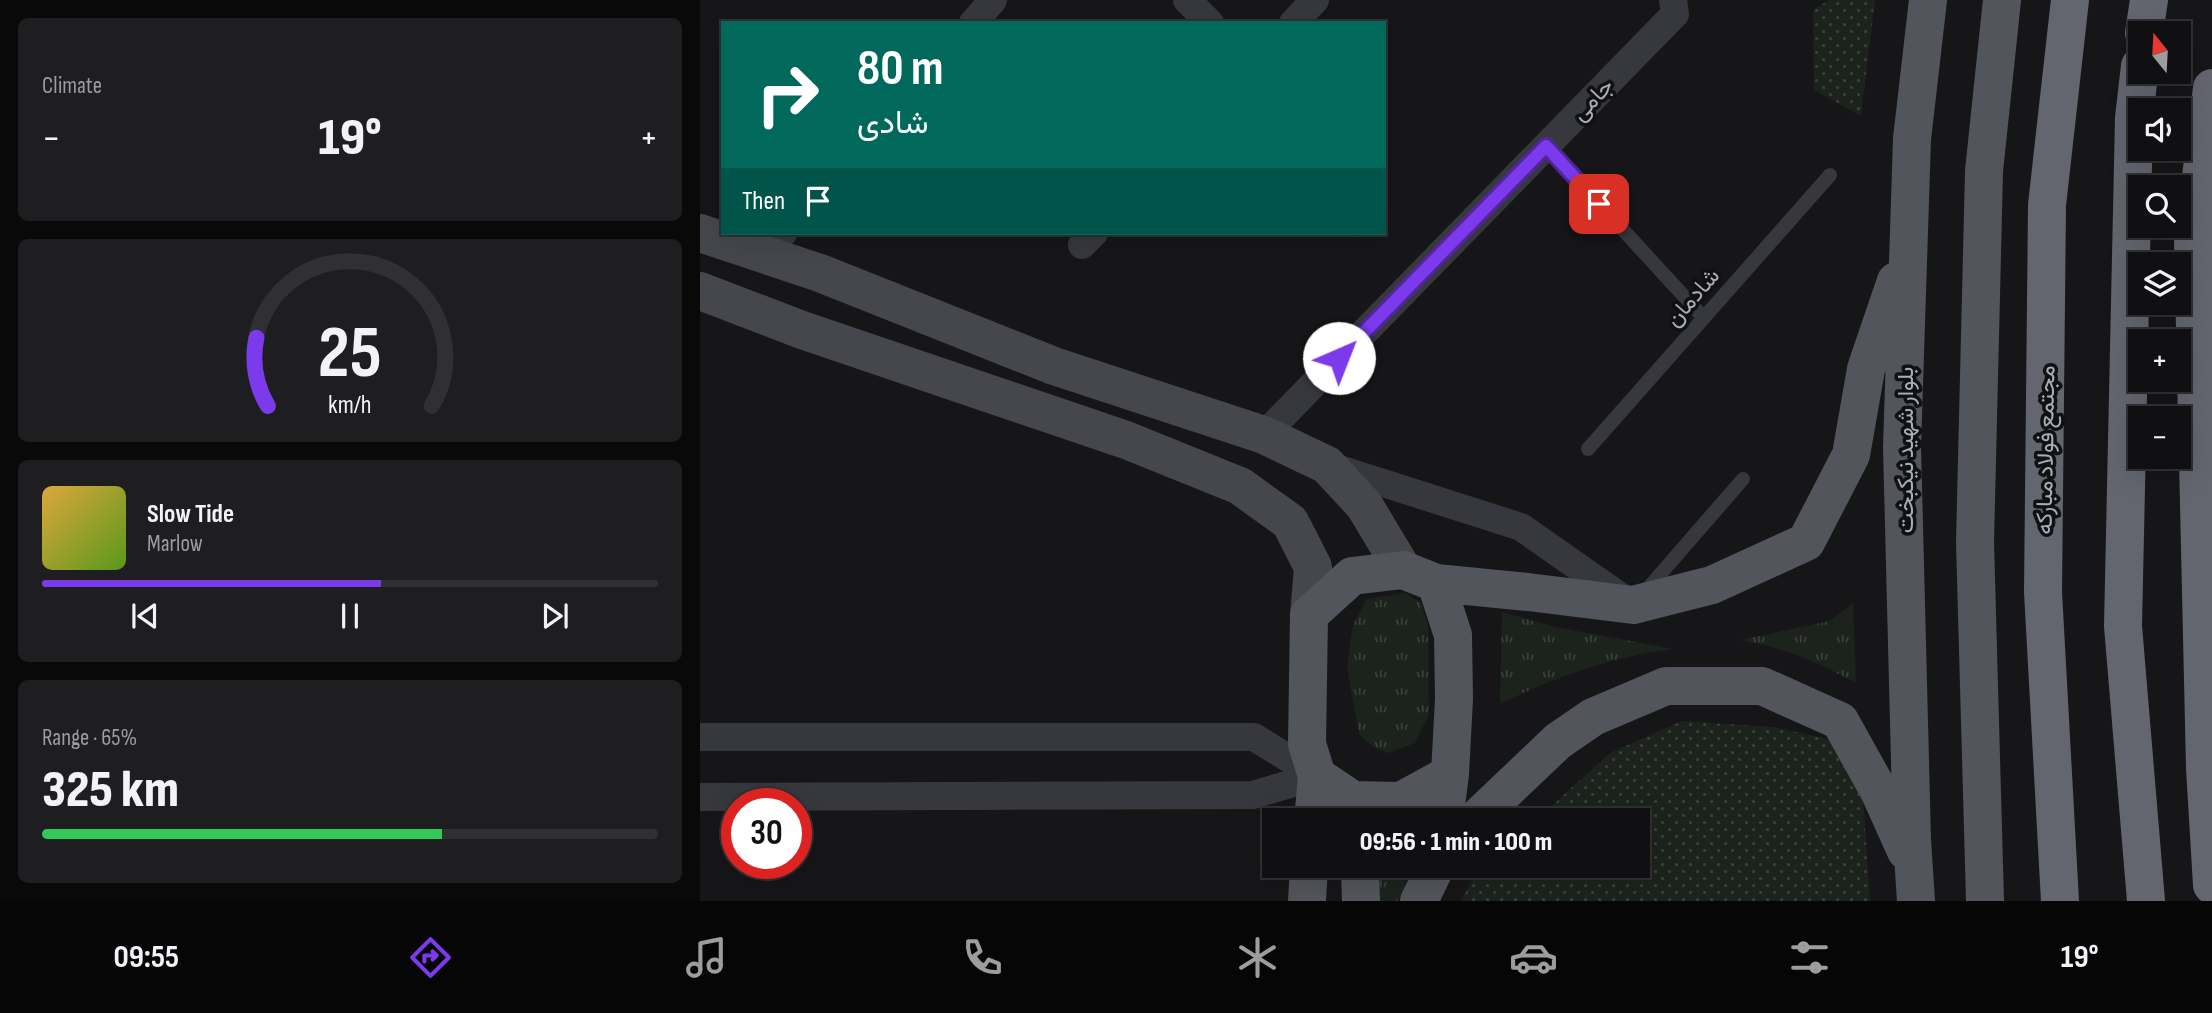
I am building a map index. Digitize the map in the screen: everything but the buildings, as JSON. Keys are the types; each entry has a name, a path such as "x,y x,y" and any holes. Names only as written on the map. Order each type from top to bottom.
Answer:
{"highway":[{"name":"مجتمع فولاد مبارکه","path":"2060,901 2043,592 2046,288 2047,205 2070,0"},
{"path":"2145,21 2148,0"},
{"path":"2138,84 2134,118 2123,626 2146,901"},
{"path":"2212,88 2193,242 2205,768 2212,885"}],"main road":[{"name":"بلوار شهید نیکبخت","path":"1915,885 1902,447 1912,139 1928,0"},
{"path":"1985,901 1975,542 1984,171 2002,0"},
{"path":"1314,808 1317,776 1307,744 1310,615 1352,576 1419,576 1633,605 1712,585 1805,542 1851,456 1866,369 1909,242"},
{"path":"1419,576 1453,635 1454,699 1446,808"},
{"path":"1488,808 1558,741 1593,717 1666,686 1762,686 1840,721 1879,790 1915,885"},
{"path":"1317,776 1353,800 1401,802 1450,774"},
{"path":"1360,878 1360,901"}],"street":[{"path":"975,21 993,0"},
{"path":"1187,0 1208,21"},
{"path":"1295,21 1315,0"},
{"name":"جامی","path":"1264,435 1675,14 1673,0"},
{"path":"700,233 773,244 820,273 1054,366 1264,435 1327,464 1521,527 1633,605"},
{"path":"700,291 802,330 1126,440 1240,486 1290,522 1312,567 1310,615"},
{"path":"896,361 920,352 929,316"},
{"path":"990,393 1003,365 1024,353"},
{"path":"1327,464 1364,505 1419,576"},
{"path":"700,737 1254,737 1317,776"},
{"path":"700,796 1253,796 1317,776"}],"lane":[{"path":"1546,146 1704,318"},
{"name":"شادمان","path":"1588,449 1830,175"},
{"path":"1633,605 1742,479"}],"green space":[{"path":"1829,0 1875,0 1861,116 1814,90 1813,10"},
{"path":"1405,593 1421,603 1428,625 1429,714 1415,743 1388,753 1373,747 1359,734 1347,668 1353,625 1367,599"},
{"path":"1853,603 1856,683 1800,656 1740,640 1830,621"},
{"path":"1502,612 1555,627 1674,649 1630,656 1585,669 1500,704"},
{"path":"1682,721 1773,727 1840,742 1862,783 1870,901 1461,901 1473,878 1650,878 1650,808 1549,808 1610,753"},
{"path":"1376,878 1408,878 1399,901 1378,901"}],"route":[{"path":"1339,358 1546,146 1599,204"}]}
